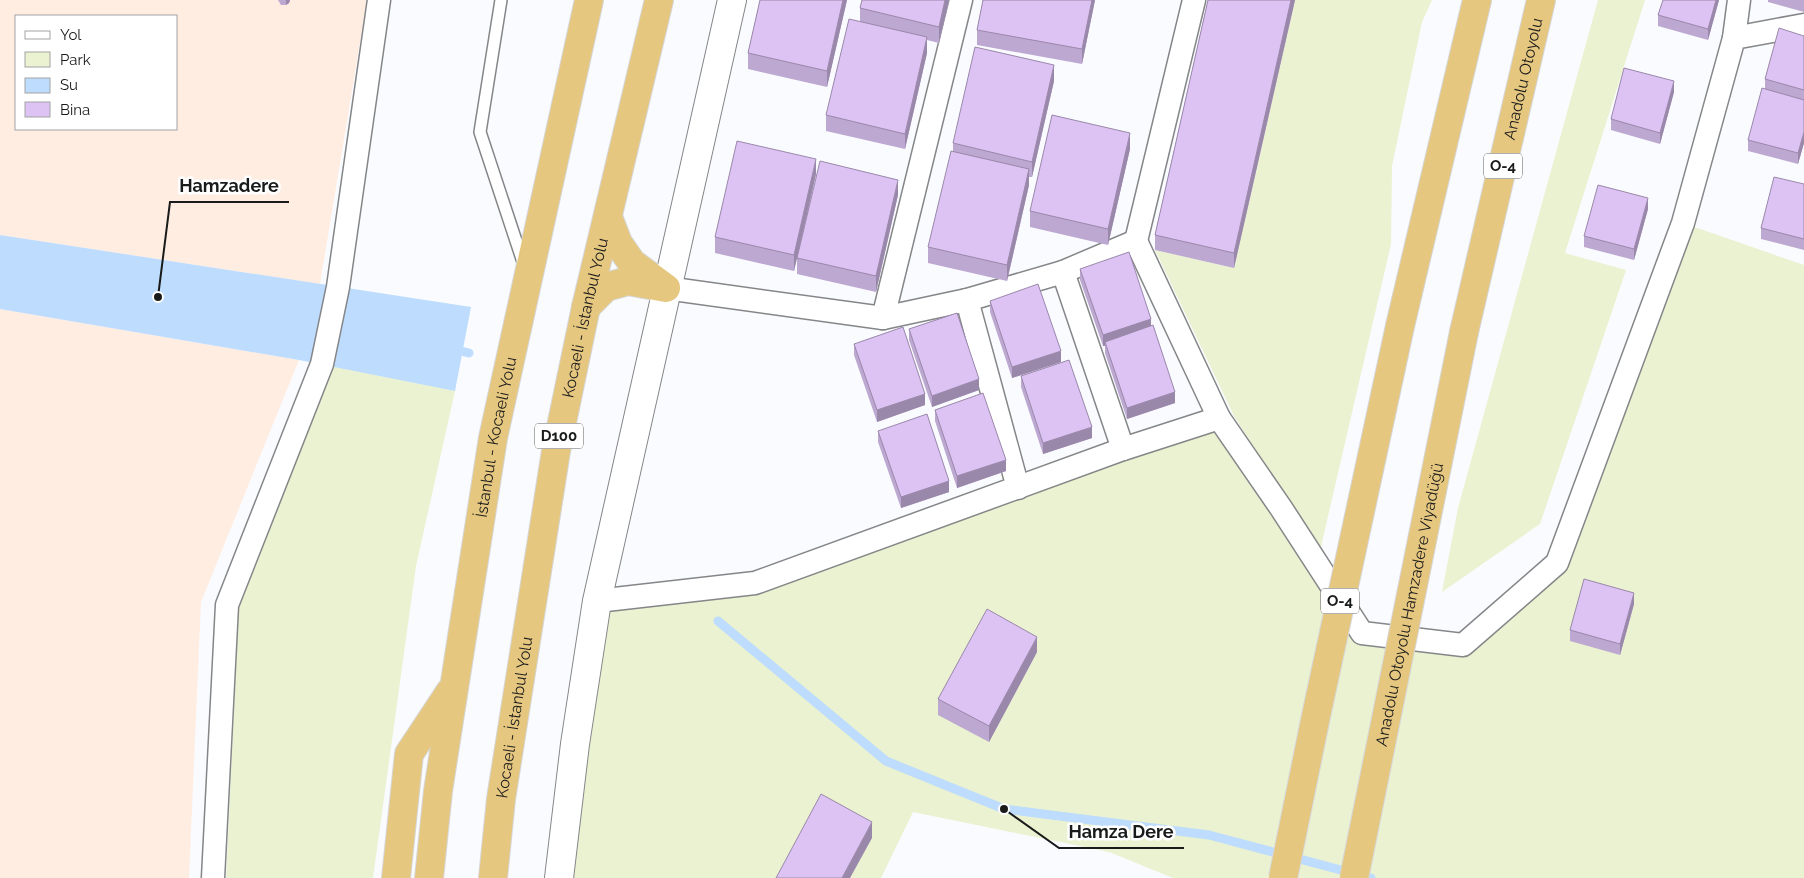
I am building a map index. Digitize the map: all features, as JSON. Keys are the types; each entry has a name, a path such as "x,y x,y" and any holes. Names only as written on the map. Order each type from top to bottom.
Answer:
{"highway":[{"name":"İstanbul - Kocaeli Yolu","path":"429,878 438,791 493,438 589,0"},
{"name":"Kocaeli - İstanbul Yolu","path":"493,878 501,799 556,451 586,307 659,0"},
{"name":"O-4","path":"1283,878 1400,326 1477,0"},
{"name":"Anadolu Otoyolu","path":"1464,332 1541,0"},
{"path":"608,217 618,243 632,263 666,288"},
{"path":"586,307 606,288 628,282 666,288"},
{"name":"Anadolu Otoyolu Hamzadere Viyadüğü","path":"1354,878 1464,332"},
{"path":"396,878 408,754 454,685"}],"main road":[{"path":"559,878 575,744 597,601 732,0"}],"street":[{"path":"213,878 227,605 322,364 338,287 379,0"},
{"path":"883,318 961,0"},
{"path":"1194,0 1136,241 1218,418 1281,508 1362,632 1463,645 1557,562 1683,223 1734,38 1739,0"},
{"path":"1734,38 1804,25"},
{"path":"666,288 883,318 967,300 1063,272 1136,241"},
{"path":"1063,272 1123,449"},
{"path":"967,300 1018,488"},
{"path":"597,601 755,583 1123,449 1218,418"}],"lane":[{"path":"501,0 480,132 528,278"}],"shaded area":[{"path":"0,0 367,0 320,284 0,235"},
{"path":"0,309 299,360 201,602 189,878 0,878"}],"green space":[{"path":"1295,0 1432,0 1422,22 1392,166 1391,244 1320,551 1234,416 1155,250 1234,268"},
{"path":"1598,0 1645,0 1565,253 1626,270 1540,524 1442,592 1458,508"},
{"path":"1683,223 1804,265 1804,878 1173,878 1109,852 913,812 881,878 559,878 597,601 755,583 1219,418 1362,632 1463,645 1557,562"},
{"path":"322,364 455,391 416,566 373,878 226,878 239,607"}],"water":[{"path":"0,235 471,307 455,391 299,360 0,309"}],"building":[{"path":"760,0 843,0 827,71 748,53"},
{"path":"862,0 945,0 939,27 860,8"},
{"path":"983,0 1092,0 1082,49 977,30"},
{"path":"1208,0 1291,0 1234,253 1155,235"},
{"path":"1663,0 1716,0 1708,29 1658,15"},
{"path":"849,19 927,37 905,134 826,115"},
{"path":"1779,28 1804,36 1804,90 1765,79"},
{"path":"975,47 1054,65 1032,162 953,143"},
{"path":"1624,68 1674,81 1660,133 1611,119"},
{"path":"1762,88 1804,100 1804,132 1798,153 1748,140"},
{"path":"1052,115 1130,133 1108,229 1030,211"},
{"path":"737,141 816,159 794,255 715,237"},
{"path":"951,151 1029,169 1007,265 928,247"},
{"path":"820,161 898,180 876,276 797,258"},
{"path":"1774,177 1804,184 1804,239 1761,228"},
{"path":"1598,185 1648,198 1634,249 1584,236"},
{"path":"1129,252 1151,319 1103,335 1080,269"},
{"path":"1038,284 1061,351 1012,367 990,301"},
{"path":"957,313 979,379 932,396 909,329"},
{"path":"1153,325 1175,392 1127,408 1105,342"},
{"path":"903,327 925,394 877,410 854,344"},
{"path":"1069,360 1092,427 1043,443 1021,376"},
{"path":"983,393 1006,460 957,476 935,410"},
{"path":"927,414 949,481 901,497 878,431"},
{"path":"1584,579 1634,593 1620,644 1570,630"},
{"path":"987,609 1037,637 989,726 938,699"},
{"path":"821,794 872,822 842,878 776,878"}],"waterway":[{"path":"453,349 469,353"},
{"path":"718,621 886,761 1004,809 1209,835 1371,878"}],"place":[{"name":"Hamzadere","path":"158,297"},
{"name":"Hamza Dere","path":"1004,809"}]}
